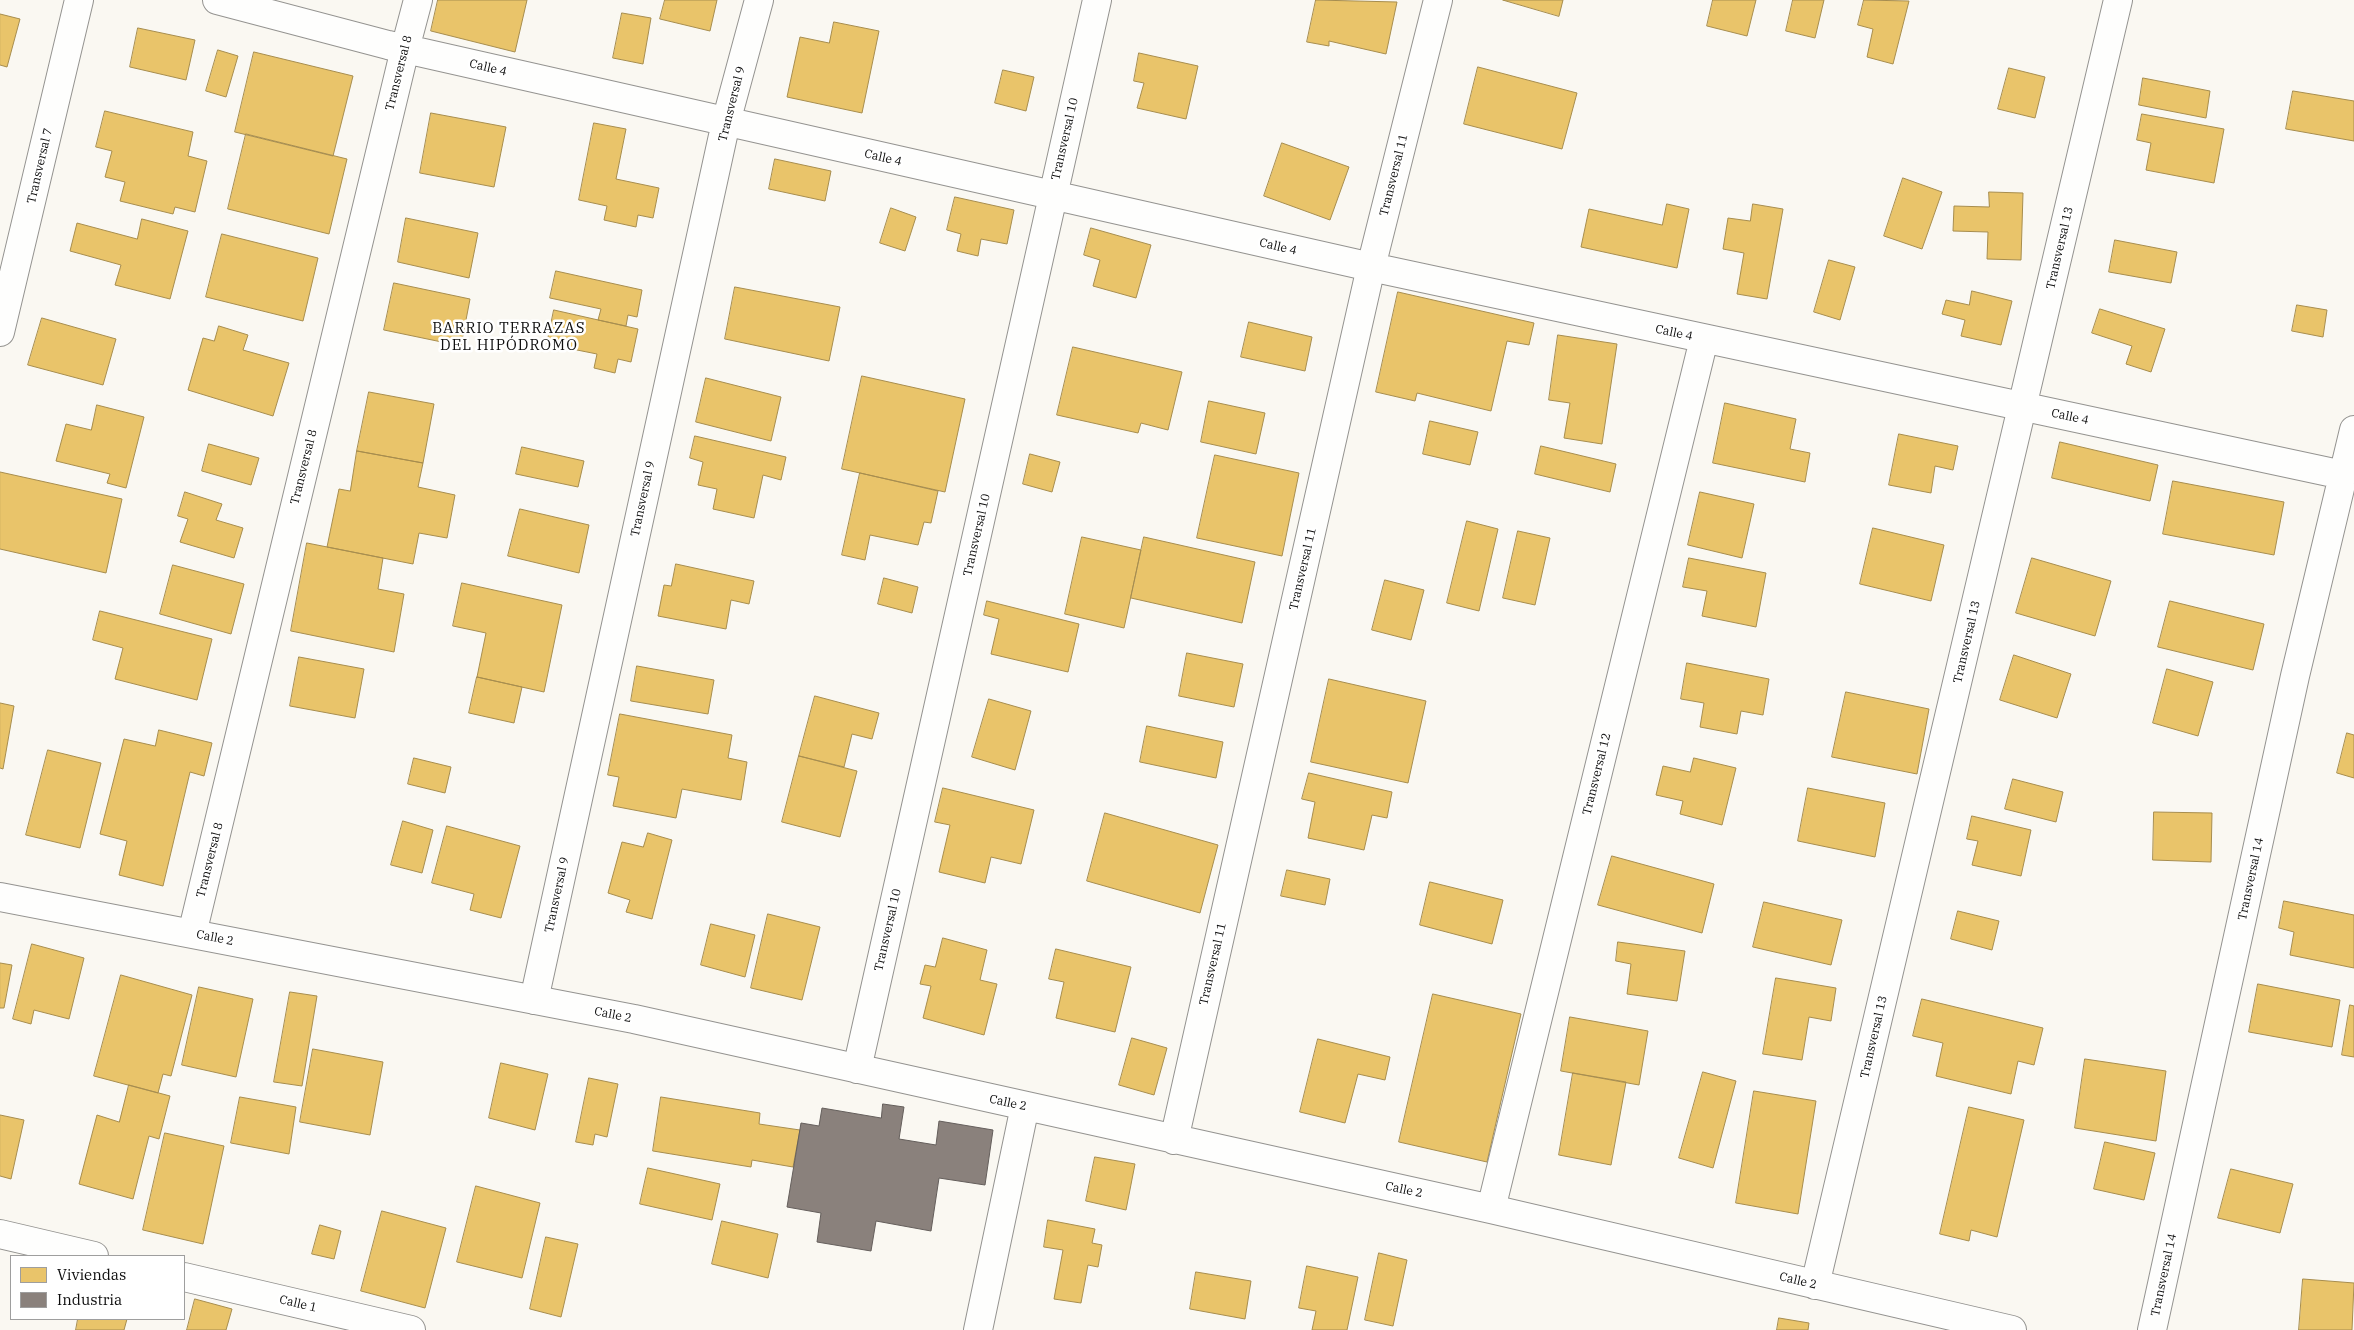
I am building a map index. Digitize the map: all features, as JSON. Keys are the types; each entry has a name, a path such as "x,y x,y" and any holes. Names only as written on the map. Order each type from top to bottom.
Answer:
{"street":[{"name":"Transversal 7","path":"0,332 79,0"},
{"name":"Calle 4","path":"217,0 405,48 1052,196 1371,267 2022,407 2345,490"},
{"name":"Transversal 8","path":"192,934 418,0"},
{"name":"Transversal 9","path":"534,1000 726,122 759,0"},
{"name":"Transversal 10","path":"857,1069 1097,0"},
{"name":"Transversal 11","path":"1174,1140 1371,267 1438,0"},
{"name":"Transversal 13","path":"1815,1285 2118,0"},
{"name":"Transversal 12","path":"1491,1209 1704,339"},
{"name":"Transversal 14","path":"2152,1330 2295,676 2345,490 2354,430"},
{"name":"Calle 2","path":"0,897 634,1020 1491,1209 2012,1330"},
{"path":"978,1330 1025,1106"},
{"path":"0,1234 90,1255"},
{"name":"Calle 1","path":"185,1277 411,1330"}],"building: Viviendas":[{"path":"438,0 527,0 515,52 431,31"},
{"path":"665,0 717,0 710,31 660,19"},
{"path":"1316,0 1397,2 1386,54 1329,41 1329,46 1307,42"},
{"path":"1503,0 1563,0 1559,16"},
{"path":"1713,0 1756,0 1747,36 1707,26"},
{"path":"1793,0 1824,0 1815,38 1786,31"},
{"path":"1864,0 1909,1 1893,64 1867,57 1873,29 1858,25"},
{"path":"622,13 651,18 643,64 613,58"},
{"path":"0,14 20,19 7,67 0,65"},
{"path":"834,22 879,31 862,113 787,97 800,37 829,43"},
{"path":"138,28 195,40 186,80 130,67"},
{"path":"218,50 238,56 226,97 206,91"},
{"path":"254,52 353,76 333,156 235,132"},
{"path":"1139,53 1198,66 1186,119 1137,108 1144,83 1134,81"},
{"path":"1478,67 1577,93 1562,149 1464,124"},
{"path":"2009,68 2045,77 2035,118 1998,109"},
{"path":"1003,70 1034,77 1026,111 995,103"},
{"path":"2143,78 2210,91 2206,118 2139,105"},
{"path":"2293,91 2354,101 2354,141 2286,129"},
{"path":"105,111 193,132 188,156 207,161 195,212 175,207 173,214 120,201 125,182 105,177 112,151 96,147"},
{"path":"431,113 506,127 494,187 420,173"},
{"path":"2142,114 2224,129 2214,183 2146,170 2151,143 2137,140"},
{"path":"594,123 626,129 616,179 659,188 653,218 638,215 636,227 604,220 607,206 579,200"},
{"path":"246,134 347,159 329,234 228,209"},
{"path":"1282,143 1349,167 1330,220 1264,196"},
{"path":"775,159 831,171 825,201 769,189"},
{"path":"1903,178 1942,192 1922,249 1884,236"},
{"path":"1989,192 2023,193 2021,260 1987,259 1988,232 1953,231 1954,206 1989,207"},
{"path":"955,197 1014,210 1007,244 981,239 978,256 957,251 961,234 947,230"},
{"path":"1667,204 1689,209 1677,268 1581,247 1589,209 1662,225"},
{"path":"1753,204 1783,209 1767,299 1737,294 1744,253 1723,249 1728,218 1750,221"},
{"path":"891,208 916,217 905,251 880,243"},
{"path":"406,218 478,233 469,278 398,262"},
{"path":"142,219 188,231 170,299 115,285 121,265 70,251 77,223 137,239"},
{"path":"1091,228 1151,245 1136,298 1093,286 1100,260 1084,255"},
{"path":"222,234 318,258 303,321 206,297"},
{"path":"2115,240 2177,252 2171,283 2109,272"},
{"path":"1829,260 1855,267 1840,320 1814,312"},
{"path":"556,271 642,290 637,317 628,315 626,326 598,320 601,309 550,298"},
{"path":"394,283 470,299 461,346 384,330"},
{"path":"735,287 840,307 829,361 725,339"},
{"path":"1972,291 2012,301 2001,345 1961,336 1965,320 1942,314 1946,300 1969,305"},
{"path":"1398,292 1534,323 1529,345 1507,341 1491,411 1417,393 1415,401 1376,392"},
{"path":"2297,305 2327,310 2323,337 2292,331"},
{"path":"2100,309 2165,329 2151,372 2126,364 2132,346 2092,333"},
{"path":"554,310 638,329 631,362 618,359 615,373 594,368 597,354 547,344"},
{"path":"42,318 116,339 103,385 28,365"},
{"path":"1249,322 1312,337 1305,371 1241,357"},
{"path":"219,326 248,335 243,350 289,363 273,416 188,390 203,338 214,341"},
{"path":"1558,335 1617,344 1602,444 1564,438 1570,403 1549,400"},
{"path":"1073,347 1182,372 1168,430 1141,423 1138,433 1057,415"},
{"path":"862,376 965,399 945,492 842,469"},
{"path":"706,378 781,397 771,441 696,422"},
{"path":"369,392 434,404 423,463 357,451"},
{"path":"1209,401 1265,413 1256,454 1201,442"},
{"path":"1725,403 1796,419 1790,449 1810,453 1805,482 1713,463"},
{"path":"97,405 144,417 126,488 107,483 110,474 56,461 66,424 91,430"},
{"path":"1430,421 1478,432 1470,465 1423,454"},
{"path":"1899,434 1958,446 1953,470 1935,466 1931,493 1889,485"},
{"path":"695,436 786,457 781,480 763,475 754,518 713,509 717,489 698,485 703,462 690,458"},
{"path":"2060,442 2158,465 2150,501 2052,478"},
{"path":"209,444 259,458 251,485 202,471"},
{"path":"1541,446 1616,464 1610,492 1535,474"},
{"path":"522,447 584,461 578,487 516,474"},
{"path":"357,451 423,463 418,487 455,495 447,538 419,533 413,564 327,547 339,489 350,491"},
{"path":"1030,454 1060,462 1052,492 1023,484"},
{"path":"1215,455 1299,473 1282,556 1197,538"},
{"path":"0,472 122,499 106,573 0,549"},
{"path":"860,473 938,491 931,523 924,522 918,545 870,535 865,560 842,555"},
{"path":"2173,481 2284,502 2274,555 2163,534"},
{"path":"185,492 222,504 216,520 243,528 234,558 180,542 188,519 178,516"},
{"path":"1700,492 1754,504 1742,558 1688,545"},
{"path":"520,509 589,525 579,573 508,556"},
{"path":"1467,521 1498,529 1479,611 1447,603"},
{"path":"1873,528 1944,545 1931,601 1860,584"},
{"path":"1518,531 1550,538 1535,605 1503,598"},
{"path":"1082,537 1141,550 1124,628 1065,614"},
{"path":"1144,537 1255,562 1242,623 1131,598"},
{"path":"307,543 383,558 378,589 404,594 394,652 291,631"},
{"path":"1689,558 1766,573 1756,627 1702,616 1707,591 1683,587"},
{"path":"2032,558 2111,581 2095,636 2016,613"},
{"path":"676,564 754,581 749,604 731,600 726,629 658,616 664,585 671,586"},
{"path":"173,565 244,584 231,634 160,614"},
{"path":"884,578 918,587 912,613 878,604"},
{"path":"1385,580 1424,590 1411,640 1372,630"},
{"path":"462,583 562,605 544,692 477,677 486,633 453,626"},
{"path":"987,601 1079,624 1068,672 991,654 999,619 984,615"},
{"path":"2170,601 2264,624 2253,670 2158,647"},
{"path":"100,611 212,639 197,700 115,679 123,648 93,640"},
{"path":"1187,653 1243,664 1234,707 1179,696"},
{"path":"2014,655 2071,674 2057,718 2000,700"},
{"path":"299,657 364,669 355,718 290,706"},
{"path":"1687,663 1769,679 1763,715 1741,711 1737,734 1700,727 1704,703 1681,699"},
{"path":"637,666 714,680 708,714 631,701"},
{"path":"2167,669 2213,682 2198,736 2153,723"},
{"path":"477,677 522,687 514,723 469,713"},
{"path":"1329,679 1426,701 1408,783 1311,762"},
{"path":"1846,692 1929,709 1917,774 1832,757"},
{"path":"815,696 879,713 872,739 852,734 844,767 799,756"},
{"path":"989,699 1031,711 1015,770 972,757"},
{"path":"0,703 14,706 3,769 0,768"},
{"path":"620,714 732,735 728,758 747,762 741,800 682,789 676,818 613,806 619,777 608,775"},
{"path":"1147,726 1223,742 1216,778 1140,762"},
{"path":"159,730 212,743 204,776 190,772 163,886 119,875 127,841 100,834 124,739 155,746"},
{"path":"2347,733 2354,735 2354,778 2337,773"},
{"path":"48,750 101,763 80,848 26,835"},
{"path":"799,756 857,771 840,837 782,822"},
{"path":"414,758 451,767 445,793 408,784"},
{"path":"1694,758 1736,768 1722,825 1680,814 1683,801 1656,795 1663,766 1690,772"},
{"path":"1309,773 1392,792 1387,818 1372,815 1364,850 1308,838 1315,802 1302,799"},
{"path":"2013,779 2063,792 2056,822 2005,809"},
{"path":"943,788 1034,810 1021,864 991,857 985,883 939,872 950,825 935,822"},
{"path":"1808,788 1885,803 1875,857 1798,841"},
{"path":"2154,812 2212,813 2211,862 2153,860"},
{"path":"1105,813 1218,845 1200,913 1087,881"},
{"path":"1972,816 2031,830 2021,876 1972,865 1978,841 1967,839"},
{"path":"403,821 433,830 422,873 391,865"},
{"path":"447,826 520,846 501,918 470,910 474,894 432,883"},
{"path":"648,833 672,840 652,919 626,912 630,900 608,893 622,842 643,847"},
{"path":"1612,856 1714,884 1702,933 1598,905"},
{"path":"1287,870 1330,879 1325,905 1281,896"},
{"path":"1430,882 1503,900 1492,944 1420,925"},
{"path":"2284,901 2354,915 2354,968 2290,955 2294,932 2279,928"},
{"path":"1764,902 1842,920 1831,965 1753,947"},
{"path":"1958,911 1999,921 1992,950 1951,939"},
{"path":"768,914 820,927 802,1000 751,988"},
{"path":"711,924 755,935 745,977 701,965"},
{"path":"943,938 987,950 980,980 997,984 984,1035 923,1018 931,986 920,984 925,965 935,967"},
{"path":"1618,942 1685,951 1677,1001 1627,994 1631,964 1616,961"},
{"path":"32,944 84,958 69,1019 34,1010 31,1024 13,1019"},
{"path":"1056,949 1131,967 1115,1032 1056,1018 1064,982 1049,979"},
{"path":"0,963 12,965 4,1008 0,1008"},
{"path":"121,975 192,995 171,1076 163,1074 158,1093 94,1076"},
{"path":"1776,978 1836,988 1831,1021 1809,1017 1802,1060 1763,1054"},
{"path":"2258,984 2340,1000 2332,1047 2249,1032"},
{"path":"199,987 253,999 236,1077 182,1065"},
{"path":"290,992 317,996 302,1086 274,1082"},
{"path":"1433,994 1521,1014 1487,1162 1399,1142"},
{"path":"1922,999 2043,1028 2034,1065 2018,1061 2011,1094 1936,1076 1943,1043 1913,1036"},
{"path":"2350,1005 2354,1006 2354,1057 2342,1055"},
{"path":"1570,1017 1648,1031 1639,1085 1561,1071"},
{"path":"1132,1038 1167,1048 1154,1095 1119,1085"},
{"path":"1318,1039 1390,1057 1385,1080 1358,1074 1345,1123 1300,1112"},
{"path":"313,1049 383,1062 370,1135 300,1122"},
{"path":"2085,1059 2166,1071 2156,1141 2075,1128"},
{"path":"501,1063 548,1074 535,1130 489,1118"},
{"path":"1703,1072 1736,1081 1713,1168 1679,1158"},
{"path":"1573,1073 1626,1082 1611,1165 1559,1155"},
{"path":"589,1078 618,1084 607,1137 595,1134 593,1145 576,1142"},
{"path":"129,1085 170,1096 159,1139 149,1136 133,1199 79,1184 97,1115 119,1122"},
{"path":"1754,1091 1816,1101 1798,1214 1736,1203"},
{"path":"240,1097 296,1107 289,1154 231,1143"},
{"path":"661,1097 760,1113 759,1124 800,1130 793,1167 752,1160 751,1167 653,1151"},
{"path":"1969,1107 2024,1120 1997,1237 1971,1230 1969,1241 1940,1234"},
{"path":"0,1115 24,1120 11,1179 0,1176"},
{"path":"165,1133 224,1146 203,1244 143,1230"},
{"path":"2105,1142 2155,1153 2144,1200 2094,1189"},
{"path":"1095,1157 1135,1164 1126,1210 1086,1201"},
{"path":"648,1168 720,1184 712,1220 640,1204"},
{"path":"2231,1169 2293,1184 2280,1233 2218,1218"},
{"path":"476,1186 540,1203 522,1278 457,1262"},
{"path":"382,1211 446,1228 425,1308 361,1291"},
{"path":"1048,1220 1095,1229 1092,1243 1102,1245 1098,1267 1088,1265 1081,1303 1054,1299 1063,1250 1044,1247"},
{"path":"722,1221 778,1234 768,1278 712,1264"},
{"path":"320,1225 341,1231 334,1259 312,1254"},
{"path":"546,1237 578,1244 561,1317 530,1309"},
{"path":"1379,1253 1407,1260 1393,1326 1365,1320"},
{"path":"1307,1266 1358,1277 1347,1330 1312,1330 1316,1311 1299,1308"},
{"path":"1196,1272 1251,1281 1245,1319 1190,1309"},
{"path":"2303,1279 2354,1283 2352,1330 2299,1330"},
{"path":"195,1299 232,1309 226,1330 187,1330"},
{"path":"1779,1318 1809,1323 1808,1330 1777,1330"},
{"path":"78,1320 127,1320 124,1330 76,1330"}],"building: Industria":[{"path":"883,1104 904,1107 899,1139 936,1145 939,1121 993,1130 985,1185 939,1178 931,1231 876,1221 871,1251 817,1242 821,1213 787,1207 801,1123 819,1126 822,1108 881,1118"}],"district":[{"name":"BARRIO TERRAZAS DEL HIPÓDROMO","path":"509,338"}]}
